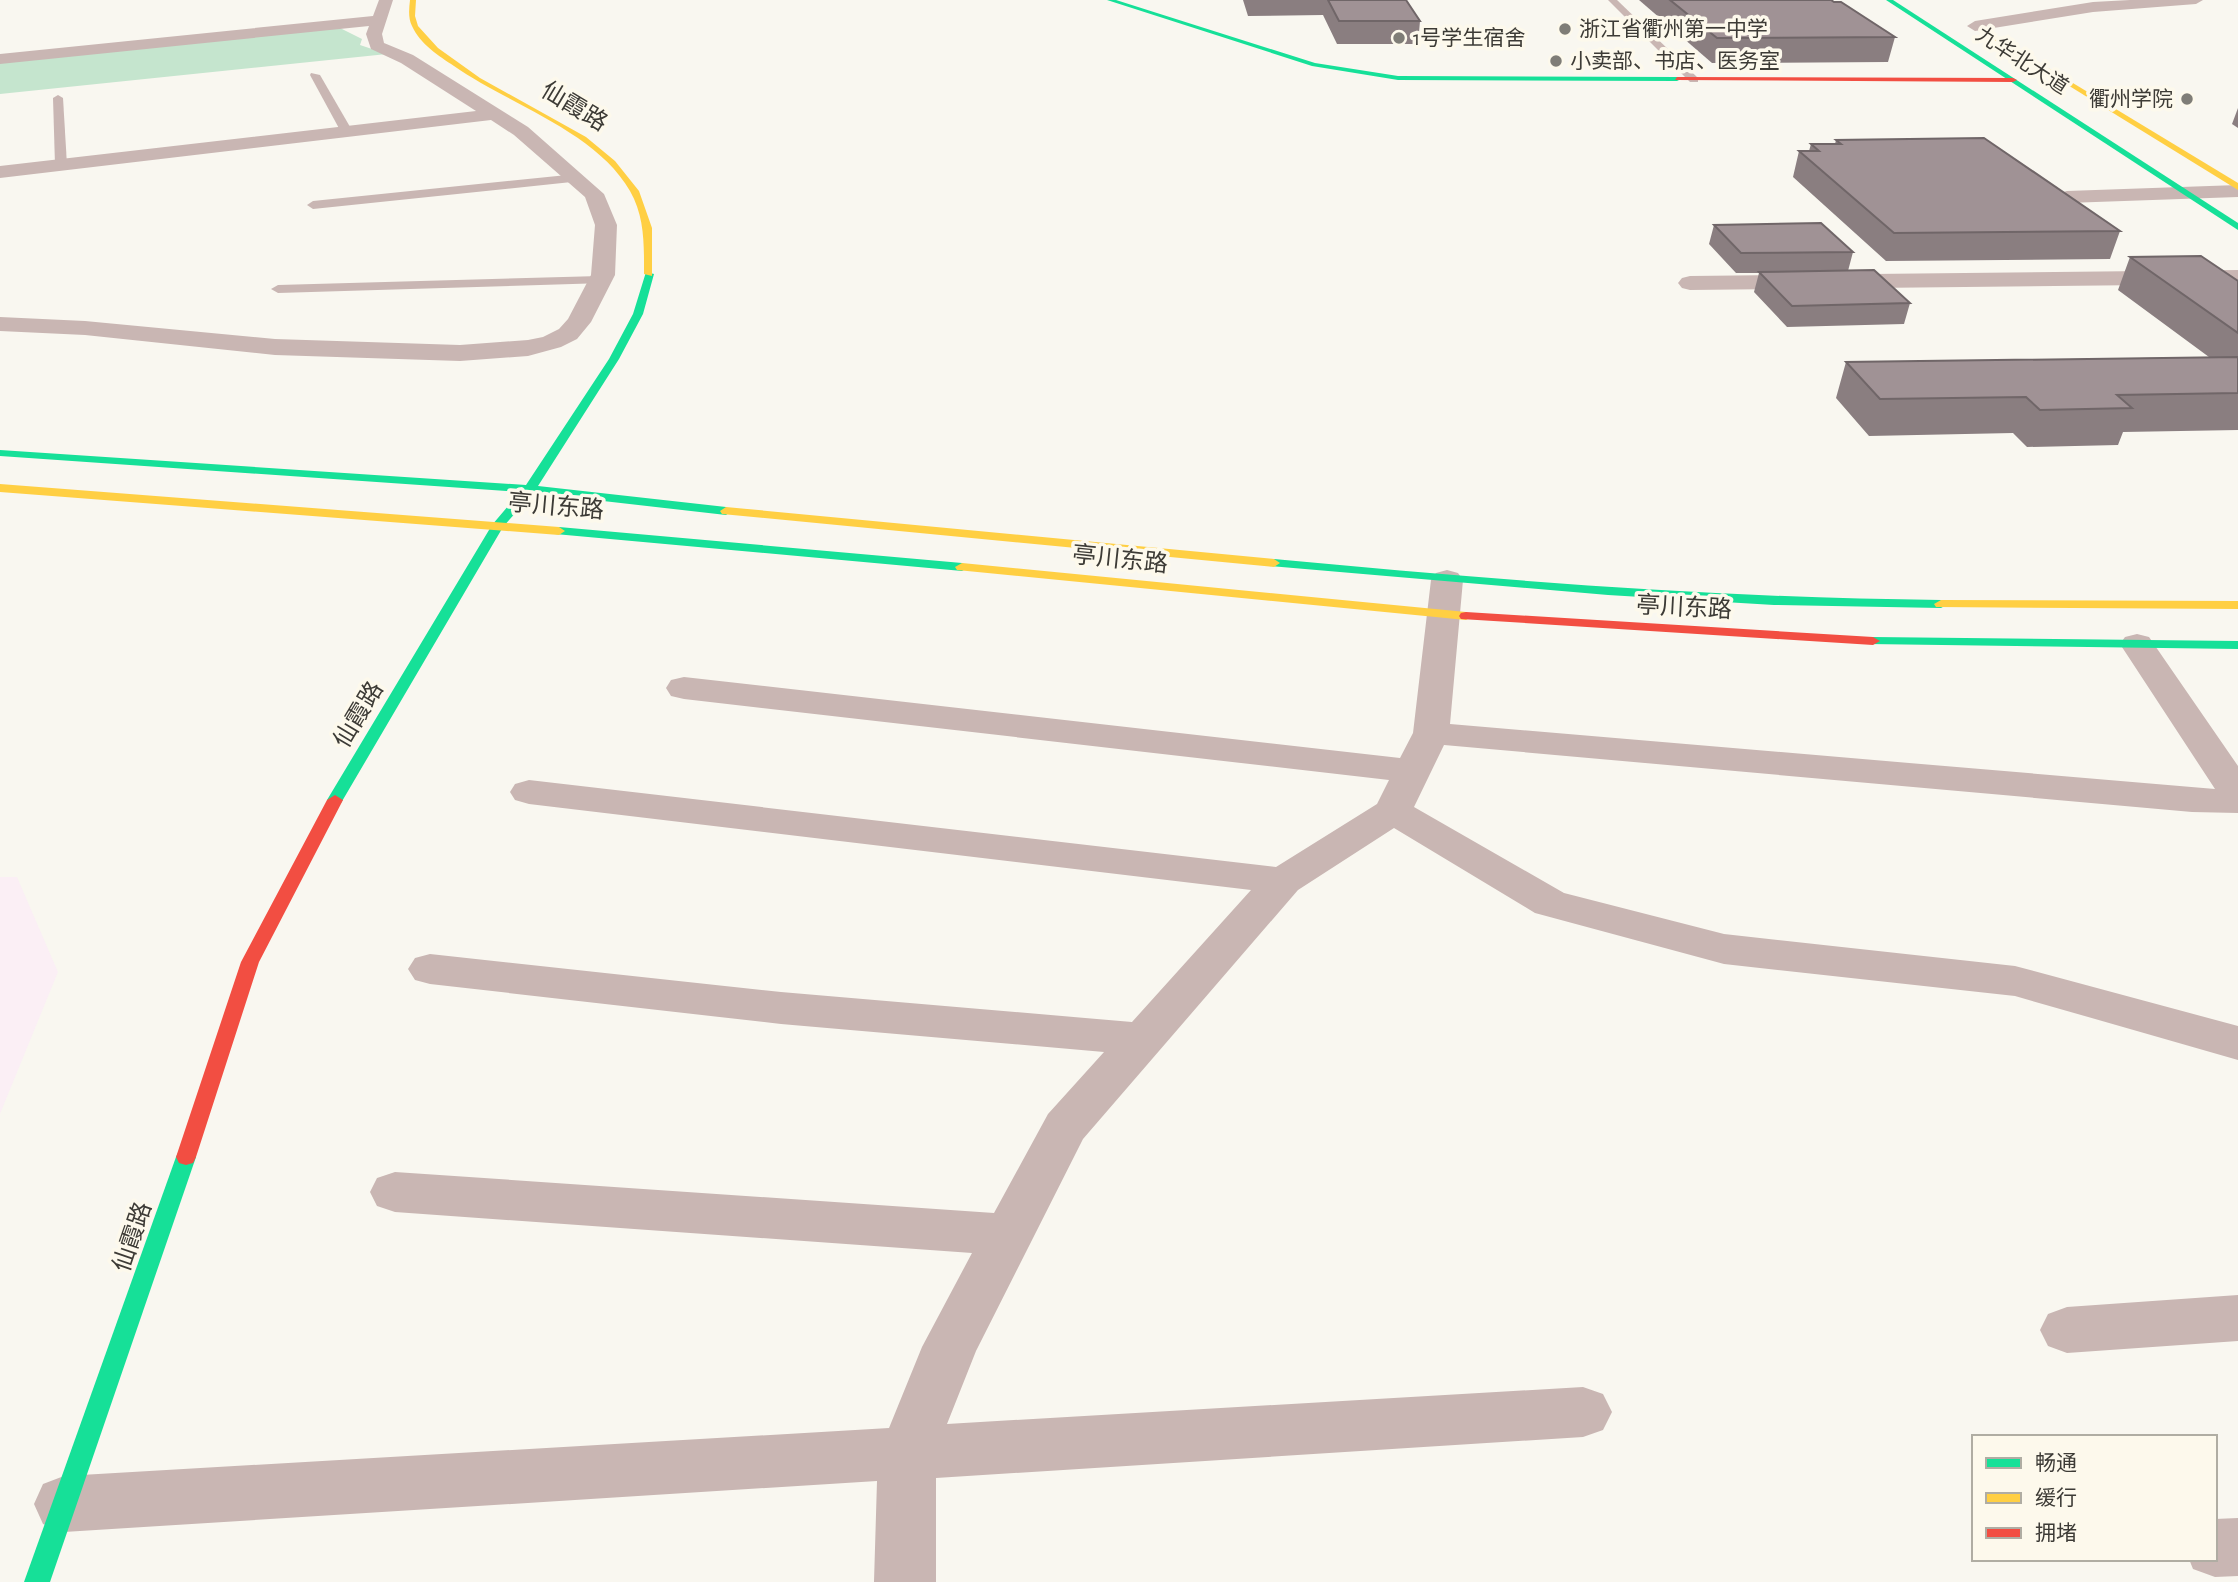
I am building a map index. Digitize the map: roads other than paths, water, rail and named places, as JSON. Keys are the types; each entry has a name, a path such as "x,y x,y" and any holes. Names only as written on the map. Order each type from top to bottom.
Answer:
{"main road":[{"path":"391,29 409,10 413,0"},
{"path":"1110,0 1314,65 1349,72 1450,80 2013,80"},
{"name":"九华北大道","path":"1889,0 2238,227"},
{"name":"九华北大道","path":"1970,23 2238,189"},
{"name":"仙霞路","path":"37,1582 184,1162 250,962 323,821 498,525 531,489 625,341 648,283 650,233 634,190 605,153 567,126 465,73 425,43 391,29"},
{"name":"亭川东路","path":"0,453 531,489 786,517 1446,597 1529,622 1868,641 2238,645"},
{"name":"亭川东路","path":"0,488 1446,597 1513,586 1849,604 2238,605"}],"street":[{"path":"0,324 85,328 275,347 460,353 500,352 552,342 568,334 579,322 603,275 606,225 594,194 521,131 407,59 377,46 391,29 386,0"},
{"path":"1970,23 2093,7 2196,0"},
{"path":"0,58 391,29"},
{"path":"0,173 494,114"},
{"path":"2067,197 2187,194 2238,189"},
{"path":"1690,283 2238,277"},
{"path":"2208,278 2238,298"},
{"path":"905,1582 907,1453 950,1347 1065,1127 1140,1039 1283,881 1412,772 1446,597"},
{"path":"2137,644 2238,794"},
{"path":"684,688 1412,772 2238,801"},
{"path":"1412,772 1550,903 1724,949 2015,981 2238,1044"},
{"path":"529,792 1283,881"},
{"path":"430,969 781,1008 1140,1039"},
{"path":"396,1192 1007,1235"},
{"path":"2067,1330 2238,1318"},
{"path":"64,1504 1583,1412"},
{"path":"2217,1548 2238,1547"}],"lane":[{"path":"1612,0 1695,80"},
{"path":"316,75 347,132"},
{"path":"58,97 61,165"},
{"path":"313,205 577,178"},
{"path":"278,289 600,280"}],"place":[{"name":"浙江省衢州第一中学","path":"1565,29"},
{"name":"1号学生宿舍","path":"1399,38"},
{"name":"小卖部、书店、医务室","path":"1556,61"},
{"name":"衢州学院","path":"2187,99"}]}
